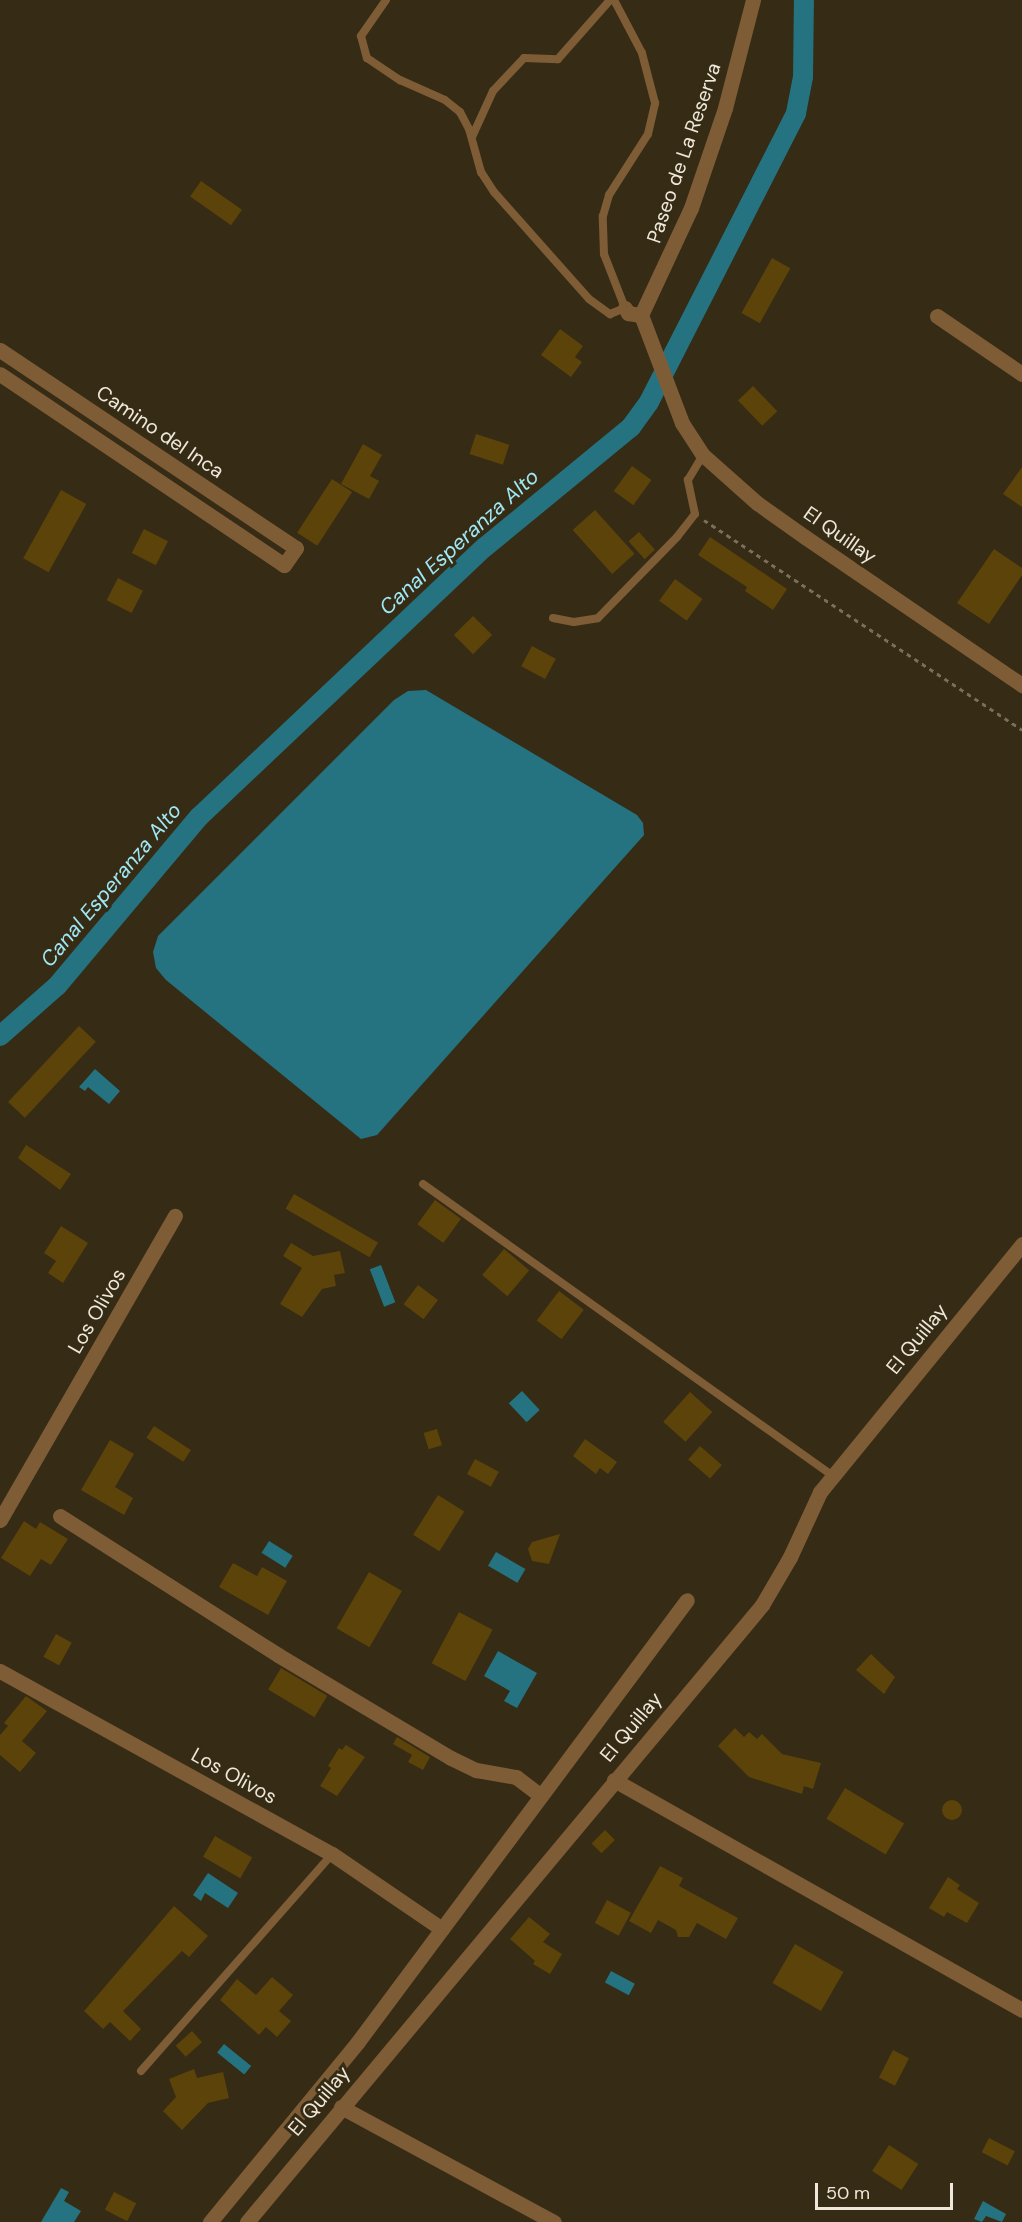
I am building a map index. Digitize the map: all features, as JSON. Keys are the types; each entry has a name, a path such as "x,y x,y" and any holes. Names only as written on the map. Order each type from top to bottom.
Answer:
{"street":[{"name":"Paseo de La Reserva","path":"642,315 694,198 725,108 753,0"},
{"path":"625,308 628,313 642,315"},
{"name":"El Quillay","path":"642,315 650,344 682,423 703,455 757,503 1022,686"},
{"path":"937,316 1022,374"},
{"name":"Camino del Inca","path":"0,350 296,548 284,565 0,374"},
{"name":"Los Olivos","path":"0,1520 175,1216"},
{"name":"El Quillay","path":"247,2222 762,1605 790,1557 808,1510 833,1476 1022,1244"},
{"path":"60,1516 278,1655 452,1758 476,1770 516,1777 541,1796"},
{"path":"210,2222 357,2043 687,1600"},
{"name":"Los Olivos","path":"0,1671 332,1854 442,1929"},
{"path":"614,1780 1022,2010"},
{"path":"341,2107 554,2222"}],"lane":[{"path":"386,0 361,36 368,58 400,80 453,105 465,120 481,172 516,218 589,299 610,314 625,308 604,254 603,216 609,195 648,134 655,103 642,53 612,0 558,59 524,58 493,91 472,138"},
{"path":"553,618 574,622 598,618 695,514 688,480 703,455"},
{"path":"423,1184 833,1476"},
{"path":"141,2071 332,1854"}],"path":[{"path":"695,514 1022,730"}],"water":[{"path":"426,690 637,815 643,823 644,835 377,1135 361,1139 166,980 156,968 153,952 158,936 394,700 408,691"},
{"path":"95,1069 120,1091 109,1104 88,1087 85,1091 79,1087"},
{"path":"381,1265 395,1302 384,1307 370,1269"},
{"path":"522,1391 540,1410 527,1422 509,1403"},
{"path":"269,1541 293,1556 285,1568 262,1553"},
{"path":"496,1552 525,1569 517,1583 488,1566"},
{"path":"498,1651 537,1673 517,1708 504,1701 510,1691 484,1676"},
{"path":"208,1873 238,1893 228,1908 205,1893 201,1901 193,1895"},
{"path":"611,1971 635,1984 629,1995 605,1982"},
{"path":"224,2044 251,2066 244,2075 217,2053"},
{"path":"61,2188 69,2192 64,2201 81,2211 74,2222 41,2222"},
{"path":"983,2201 1006,2214 1002,2222 986,2216 982,2222 974,2219"}],"building":[{"path":"201,181 242,210 231,225 190,197"},
{"path":"772,258 790,268 760,323 741,313"},
{"path":"560,329 583,346 575,357 582,362 571,377 541,355"},
{"path":"753,386 777,411 762,426 738,401"},
{"path":"476,434 509,445 503,465 470,454"},
{"path":"363,444 382,455 370,476 379,481 369,499 341,484"},
{"path":"632,466 651,480 633,505 614,491"},
{"path":"1022,467 1022,507 1003,494"},
{"path":"332,479 352,492 317,546 297,533"},
{"path":"61,490 86,504 49,572 23,558"},
{"path":"595,510 634,554 612,574 573,530"},
{"path":"144,529 168,541 156,565 132,553"},
{"path":"639,532 655,550 645,559 629,541"},
{"path":"710,537 787,589 773,610 745,591 747,587 698,555"},
{"path":"994,549 1022,568 1022,575 989,624 957,603"},
{"path":"118,578 143,591 132,613 107,600"},
{"path":"675,579 703,599 687,621 659,601"},
{"path":"473,616 492,635 473,654 454,635"},
{"path":"532,646 556,659 545,679 521,666"},
{"path":"79,1026 96,1042 25,1118 8,1102"},
{"path":"26,1145 71,1174 60,1190 18,1158"},
{"path":"294,1194 378,1242 370,1257 286,1209"},
{"path":"435,1200 461,1219 443,1243 417,1224"},
{"path":"61,1226 88,1243 63,1283 48,1273 56,1261 44,1253"},
{"path":"291,1243 313,1256 340,1251 345,1273 334,1275 336,1286 322,1289 302,1317 280,1304 302,1268 283,1256"},
{"path":"504,1249 529,1270 507,1296 482,1275"},
{"path":"418,1285 438,1300 424,1319 404,1304"},
{"path":"559,1291 584,1310 561,1339 537,1321"},
{"path":"690,1392 712,1412 686,1442 663,1422"},
{"path":"154,1426 191,1450 183,1462 146,1438"},
{"path":"437,1429 442,1445 429,1449 424,1433"},
{"path":"585,1439 617,1462 608,1474 600,1468 596,1474 573,1456"},
{"path":"110,1440 134,1454 115,1487 133,1498 124,1515 81,1490"},
{"path":"700,1446 722,1465 710,1479 688,1460"},
{"path":"475,1459 499,1472 491,1487 467,1474"},
{"path":"438,1495 464,1511 439,1551 413,1535"},
{"path":"24,1521 36,1529 40,1522 68,1539 51,1565 41,1559 30,1576 1,1558"},
{"path":"560,1534 549,1564 532,1561 528,1549 532,1542"},
{"path":"233,1563 257,1576 262,1567 287,1581 268,1615 219,1587"},
{"path":"369,1572 402,1591 369,1647 336,1628"},
{"path":"459,1612 493,1630 465,1681 432,1663"},
{"path":"56,1634 72,1643 59,1665 43,1657"},
{"path":"871,1654 895,1677 884,1694 856,1670"},
{"path":"281,1668 327,1696 314,1717 268,1689"},
{"path":"26,1696 47,1711 22,1741 36,1753 20,1772 0,1755 0,1735 8,1726 4,1723"},
{"path":"735,1728 744,1737 749,1732 757,1739 762,1734 782,1754 821,1763 813,1789 804,1786 802,1794 749,1777 718,1746"},
{"path":"397,1737 430,1757 423,1770 408,1762 412,1755 393,1744"},
{"path":"346,1745 365,1757 337,1796 320,1786 339,1748 342,1750"},
{"path":"845,1788 904,1824 886,1854 826,1819"},
{"path":"952,1800 959,1803 962,1810 959,1817 952,1820 945,1817 942,1810 945,1803"},
{"path":"605,1830 615,1840 601,1853 592,1843"},
{"path":"215,1836 252,1858 240,1878 203,1857"},
{"path":"660,1866 683,1878 679,1886 738,1918 726,1939 697,1923 689,1937 678,1937 676,1930 658,1920 651,1933 629,1921"},
{"path":"948,1877 960,1885 957,1889 979,1903 967,1923 947,1912 944,1917 929,1908"},
{"path":"607,1900 631,1913 619,1936 595,1923"},
{"path":"174,1906 208,1936 189,1957 182,1951 123,2011 141,2029 130,2041 110,2022 103,2029 84,2011"},
{"path":"529,1917 550,1934 543,1942 562,1954 550,1974 533,1964 535,1961 510,1939"},
{"path":"795,1944 843,1972 821,2011 772,1983"},
{"path":"272,1977 293,1995 279,2011 291,2021 277,2037 266,2027 259,2035 220,2000 237,1979 256,1995"},
{"path":"192,2031 202,2042 186,2057 176,2046"},
{"path":"893,2050 909,2058 895,2086 879,2078"},
{"path":"194,2069 197,2078 223,2072 229,2098 208,2103 182,2130 163,2111 176,2097 169,2079"},
{"path":"989,2138 1015,2151 1008,2165 982,2152"},
{"path":"889,2145 918,2164 901,2190 872,2171"},
{"path":"114,2192 136,2203 127,2221 105,2210"}],"waterway":[{"name":"Canal Esperanza Alto","path":"0,1036 57,986 199,817 485,547 631,427 649,402 796,113 803,77 804,0"}]}
